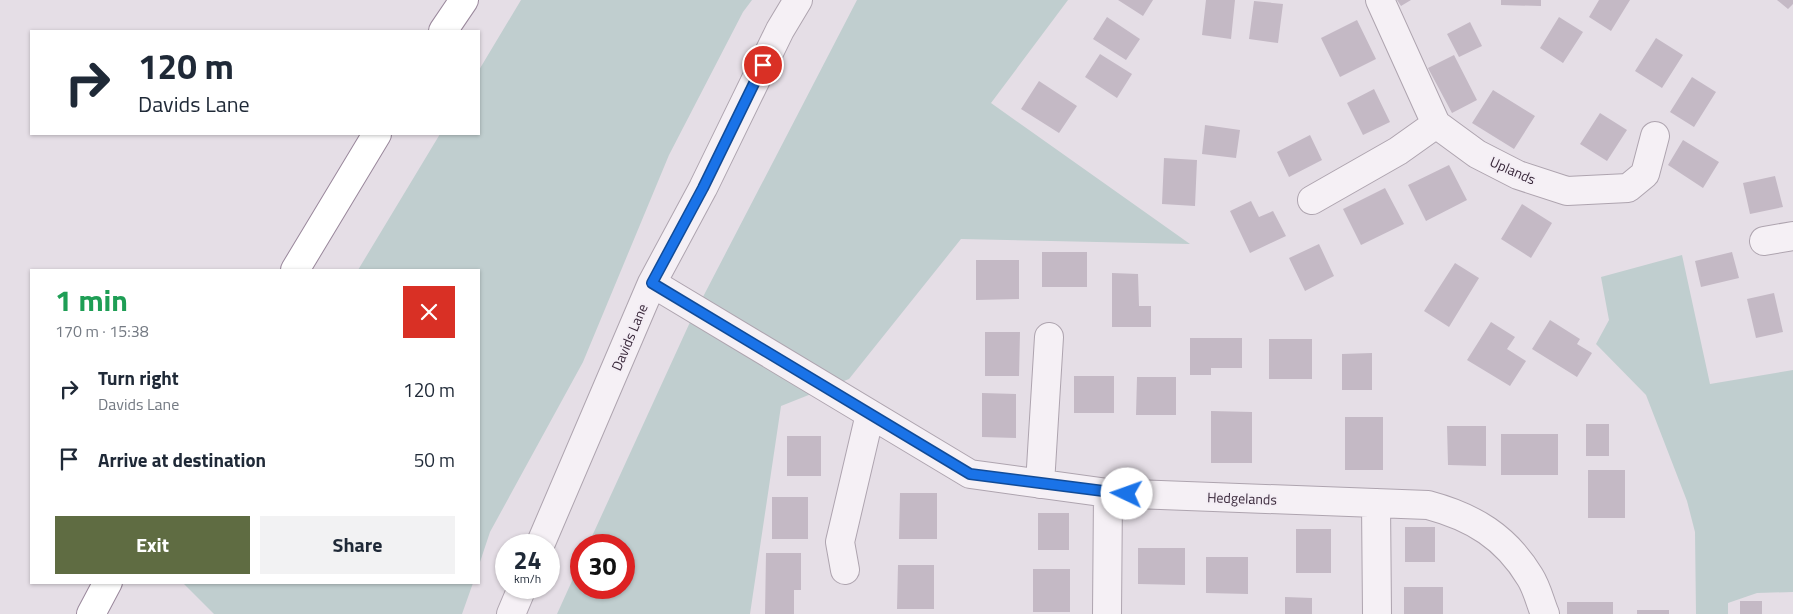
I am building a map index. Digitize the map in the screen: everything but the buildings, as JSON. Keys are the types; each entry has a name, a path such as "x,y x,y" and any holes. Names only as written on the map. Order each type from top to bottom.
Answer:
{"highway":[{"path":"444,30 464,0"},
{"path":"296,269 376,135"},
{"path":"91,614 107,584"}],"street":[{"name":"Davids Lane","path":"545,534 652,283 703,188 780,30 798,0"},
{"path":"1312,200 1398,151 1436,124 1380,0"},
{"name":"Uplands","path":"1436,124 1478,154 1518,175 1567,191 1628,188 1645,174 1655,136"},
{"path":"1764,241 1793,236"},
{"name":"Hedgelands","path":"652,283 970,474 1108,493 1428,505 1455,512 1490,530 1512,553 1531,578 1544,614"},
{"path":"1040,484 1049,337"},
{"path":"845,570 840,542 870,414"},
{"path":"1107,614 1108,493"},
{"path":"1376,503 1377,614"},
{"path":"510,614 517,599"}],"shaded area":[{"path":"521,0 752,0 743,12 669,155 583,362 490,532 480,562 480,269 359,269 439,135 480,135 480,68"},
{"path":"857,0 1068,0 991,103 1190,244 961,239 849,379 781,406 750,614 557,614 570,585 570,599 635,599 635,534 593,534 691,320"},
{"path":"1682,255 1710,384 1793,370 1793,592 1757,593 1728,603 1728,614 1696,614 1695,532 1687,501 1646,395 1596,344 1609,320 1601,277"},
{"path":"184,584 473,584 462,614 214,614"}],"route":[{"path":"763,65 703,188 652,283 970,474 1127,494"}]}
